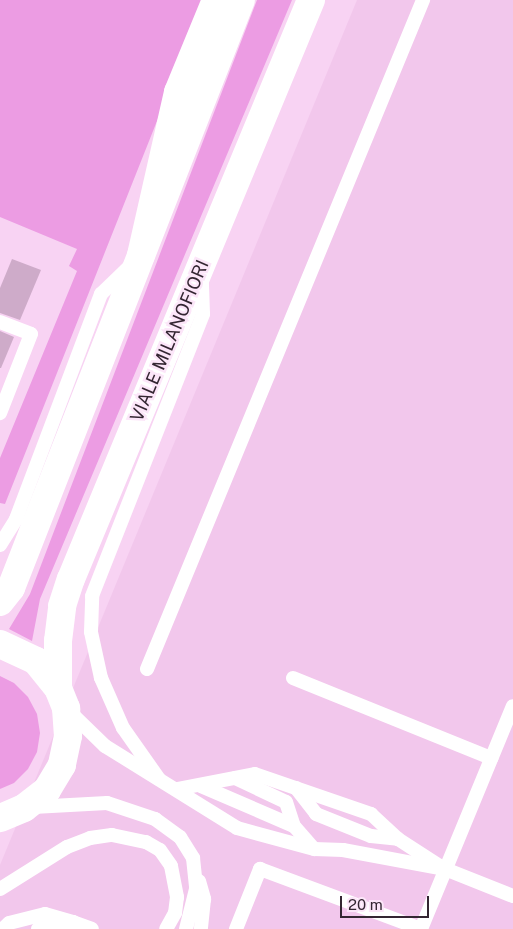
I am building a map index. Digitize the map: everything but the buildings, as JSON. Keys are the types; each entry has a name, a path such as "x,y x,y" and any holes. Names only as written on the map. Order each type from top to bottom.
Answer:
{"main road":[{"path":"141,255 178,92 216,0"},
{"path":"0,602 11,588 240,0"},
{"name":"VIALE MILANOFIORI","path":"7,816 47,790 62,765 68,736 62,698 60,624 71,579 312,0"},
{"path":"0,644 36,661 62,698"}],"lane":[{"path":"147,669 423,0"},
{"path":"0,545 16,519 101,294 141,255"},
{"path":"158,779 122,728 101,678 91,632 92,596 203,314 201,266"},
{"path":"0,322 31,334 0,413"},
{"path":"293,678 491,758"},
{"path":"62,698 105,746 238,828 314,849 343,850 445,869"},
{"path":"236,929 260,869 421,929 513,706"},
{"path":"177,789 202,786 255,774 371,814 398,839 445,869 513,896"},
{"path":"235,778 286,802 294,826 314,849"},
{"path":"202,786 294,826"},
{"path":"296,788 316,814 370,836 398,839"},
{"path":"7,816 107,803 155,819 180,837 193,858 204,899 201,929"},
{"path":"0,889 67,846 90,838 112,835 146,842 160,850 171,866 177,897 175,914 166,929"},
{"path":"186,929 196,889 193,858"},
{"path":"3,929 9,923 45,914 92,929"},
{"path":"38,929 73,922"}],"shaded area":[{"path":"0,0 205,0 5,504 0,503 0,458 77,271 69,266 77,249 0,217"},
{"path":"257,0 292,0 40,599 32,641 9,629 30,594"},
{"path":"357,0 513,0 513,929 0,929 0,865"},
{"path":"0,676 14,683 28,697 37,714 40,733 37,752 28,769 14,783 0,789"}]}
